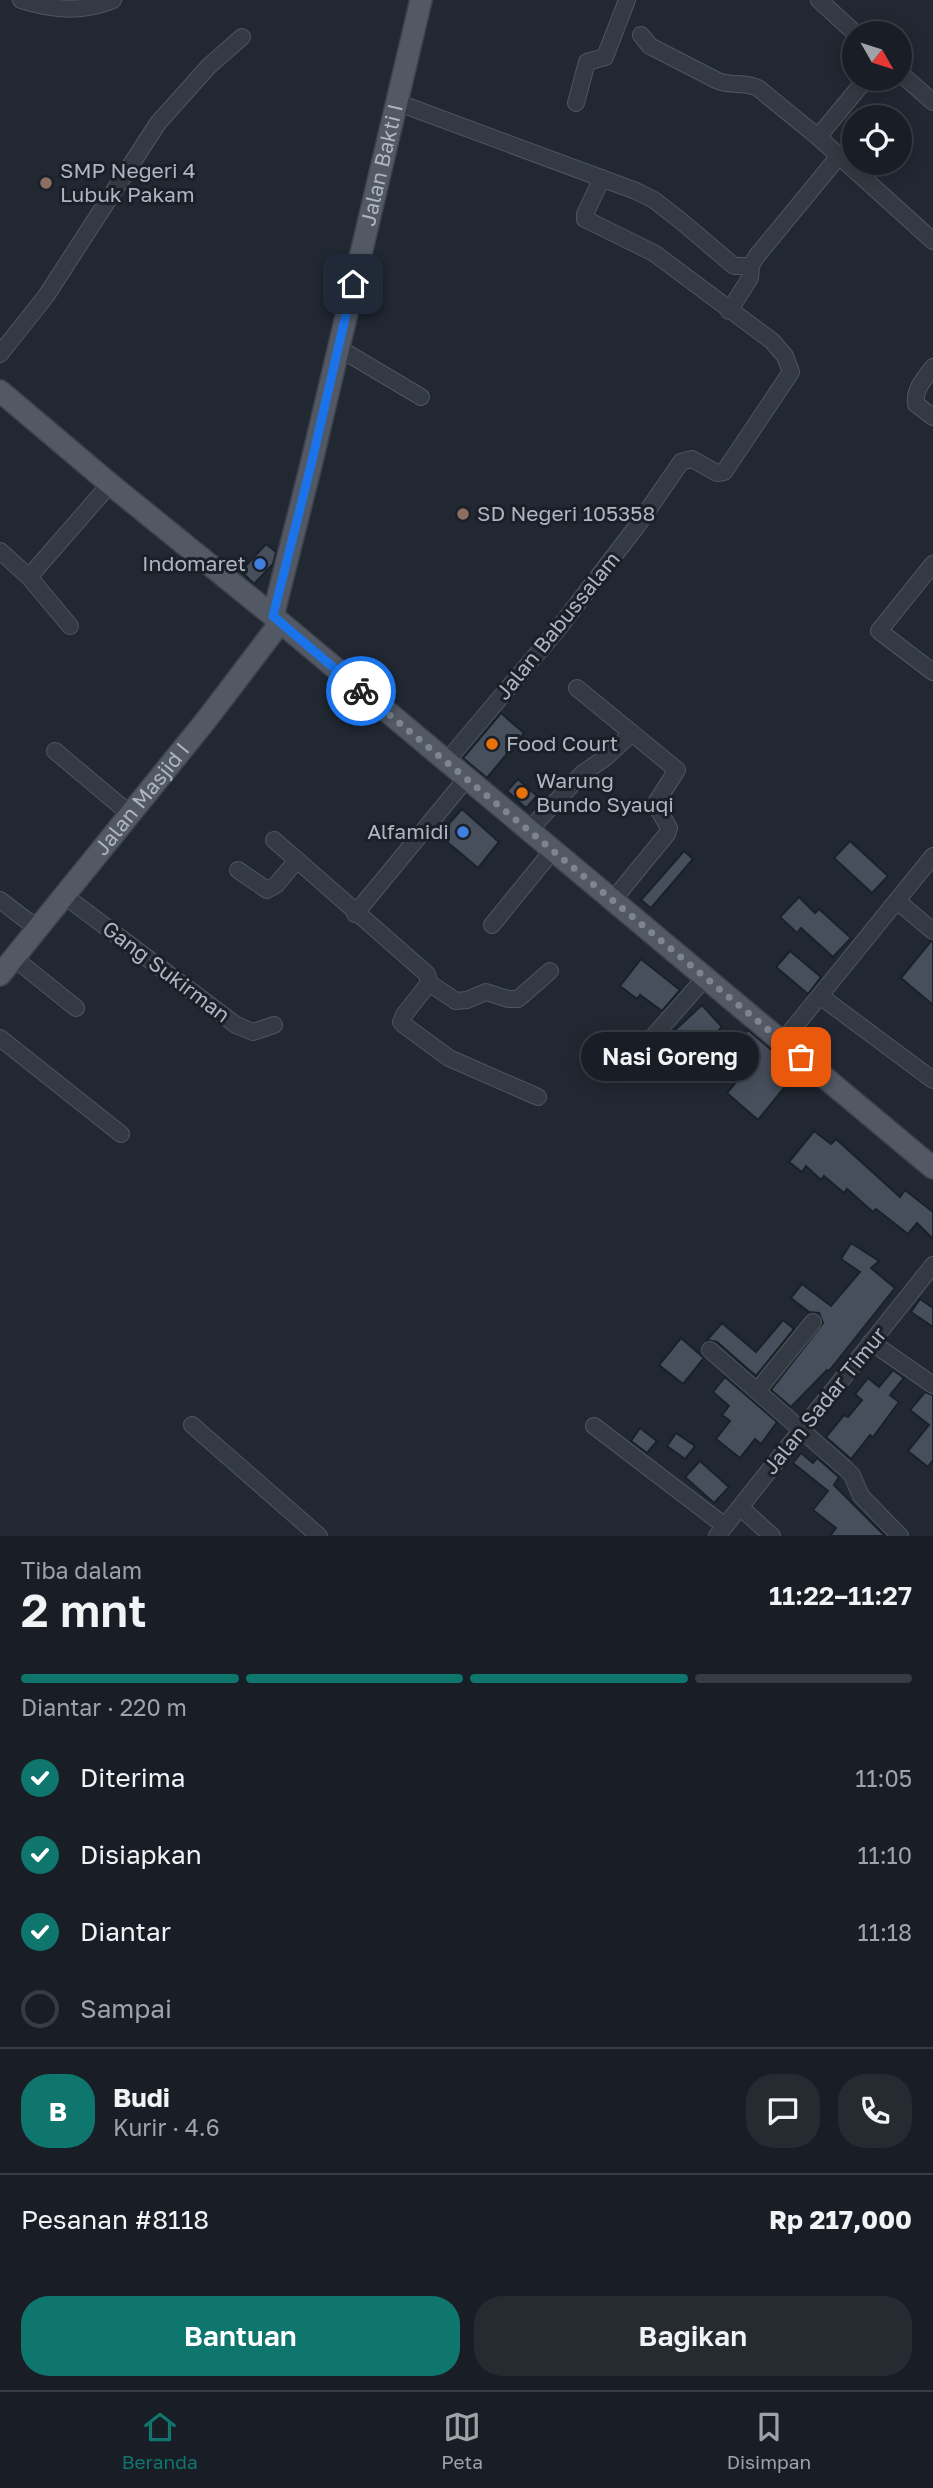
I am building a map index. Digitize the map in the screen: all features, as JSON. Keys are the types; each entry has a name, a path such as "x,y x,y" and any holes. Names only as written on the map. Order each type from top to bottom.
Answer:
{"main road":[{"name":"Jalan Bakti I","path":"277,619 337,347 421,0"},
{"path":"0,391 933,1168"},
{"name":"Jalan Masjid I","path":"0,975 207,719 277,619"}],"street":[{"path":"21,0 86,9 113,0"},
{"path":"576,103 587,62 605,57 627,0"},
{"path":"819,0 842,21"},
{"path":"641,35 650,46 724,84 749,83 758,88 818,137 933,241"},
{"path":"0,354 52,287 158,123 209,66 242,37"},
{"path":"912,84 933,102"},
{"path":"818,137 856,91"},
{"path":"396,102 602,178 654,200 734,266 751,266"},
{"path":"729,311 750,278 751,266 796,206 839,156"},
{"name":"Jalan Babussalam","path":"446,762 558,629 637,526 681,462 692,458 717,473 724,472 788,379 790,366 772,341 654,253 588,222 585,214 602,178"},
{"path":"337,347 421,397"},
{"path":"933,367 915,396 916,404 933,417"},
{"path":"30,577 110,484"},
{"path":"0,551 30,577 69,626"},
{"path":"933,564 879,631 933,672"},
{"path":"577,688 677,770 657,801 657,807 668,828 667,834 614,900"},
{"path":"529,830 583,773 605,758 631,734"},
{"path":"55,751 130,814"},
{"path":"355,914 466,779"},
{"path":"274,840 355,914 427,974 429,983 456,1001 467,1000 486,992 513,1000 523,996 551,971"},
{"path":"492,925 553,850"},
{"path":"783,1041 933,856"},
{"path":"238,870 267,890 276,885 297,860"},
{"name":"Gang Sukirman","path":"65,895 236,1025 253,1032 274,1026"},
{"path":"0,900 38,929"},
{"path":"897,901 933,932"},
{"path":"14,958 76,1009"},
{"path":"649,1041 706,977"},
{"path":"429,983 401,1022 449,1058 538,1097"},
{"path":"820,996 933,1080"},
{"path":"0,1038 121,1135"},
{"name":"Jalan Sadar Timur","path":"721,1531 933,1265"},
{"path":"757,1391 813,1322"},
{"path":"871,1342 933,1385"},
{"path":"710,1350 846,1469 852,1475 862,1496 900,1536"},
{"path":"192,1425 319,1536"},
{"path":"594,1426 721,1531"},
{"path":"740,1507 772,1536"}],"building":[{"name":"Indomaret","path":"266,544 276,552 273,564 254,584 241,571"},
{"name":"Food Court","path":"501,713 524,733 487,778 463,758"},
{"name":"Warung Bundo Syauqi","path":"518,779 537,796 526,808 507,791"},
{"name":"Alfamidi","path":"462,809 499,842 478,868 439,835"},
{"path":"850,841 888,876 872,893 834,858"},
{"path":"684,851 693,859 651,908 641,900"},
{"path":"799,897 815,913 819,909 851,938 833,957 801,928 797,933 780,917"},
{"path":"933,941 933,1005 901,978"},
{"path":"790,951 821,977 808,994 776,967"},
{"path":"641,959 680,990 662,1011 640,995 637,999 620,986"},
{"path":"702,1005 722,1027 691,1056 693,1057 671,1083 644,1059"},
{"path":"748,1030 786,1062 781,1068 792,1078 758,1120 727,1093 750,1065 731,1048"},
{"path":"632,1038 648,1053 627,1076 611,1061"},
{"path":"814,1131 831,1144 836,1139 900,1197 905,1190 933,1212 933,1239 917,1223 908,1234 876,1209 873,1212 847,1189 844,1193 824,1176 821,1180 806,1166 802,1172 789,1162"},
{"path":"851,1243 879,1261 871,1268 895,1288 829,1371 827,1370 791,1407 771,1390 823,1323 819,1313 809,1312 791,1298 802,1284 831,1306 860,1272 841,1259"},
{"path":"920,1299 933,1308 933,1327 911,1312"},
{"path":"783,1320 794,1329 756,1376 717,1342 707,1340 722,1323 756,1352"},
{"path":"681,1338 704,1358 683,1384 659,1365"},
{"path":"893,1370 904,1378 890,1395 899,1402 873,1437 870,1435 851,1459 826,1437 844,1415 848,1417 862,1400 855,1394 868,1378 879,1387"},
{"path":"725,1377 777,1422 761,1444 755,1439 740,1458 716,1439 730,1421 722,1415 729,1406 713,1392"},
{"path":"925,1392 933,1395 933,1460 928,1467 908,1451 929,1425 910,1410"},
{"path":"640,1428 657,1441 647,1453 631,1441"},
{"path":"676,1433 695,1446 685,1459 667,1446"},
{"path":"801,1453 813,1463 817,1458 839,1477 834,1485 885,1536 830,1536 836,1528 813,1510 828,1491 793,1463"},
{"path":"700,1461 729,1487 714,1503 685,1477"}],"way so far":[{"path":"361,691 801,1057"}],"place":[{"name":"SMP Negeri 4 Lubuk Pakam","path":"46,183"},
{"name":"SD Negeri 105358","path":"463,514"},
{"name":"Indomaret","path":"260,564"},
{"name":"Food Court","path":"492,744"},
{"name":"Warung Bundo Syauqi","path":"522,793"},
{"name":"Alfamidi","path":"463,832"},
{"name":"Nasi Goreng","path":"801,1057"}],"route":[{"path":"353,284 273,616 361,691"}]}
